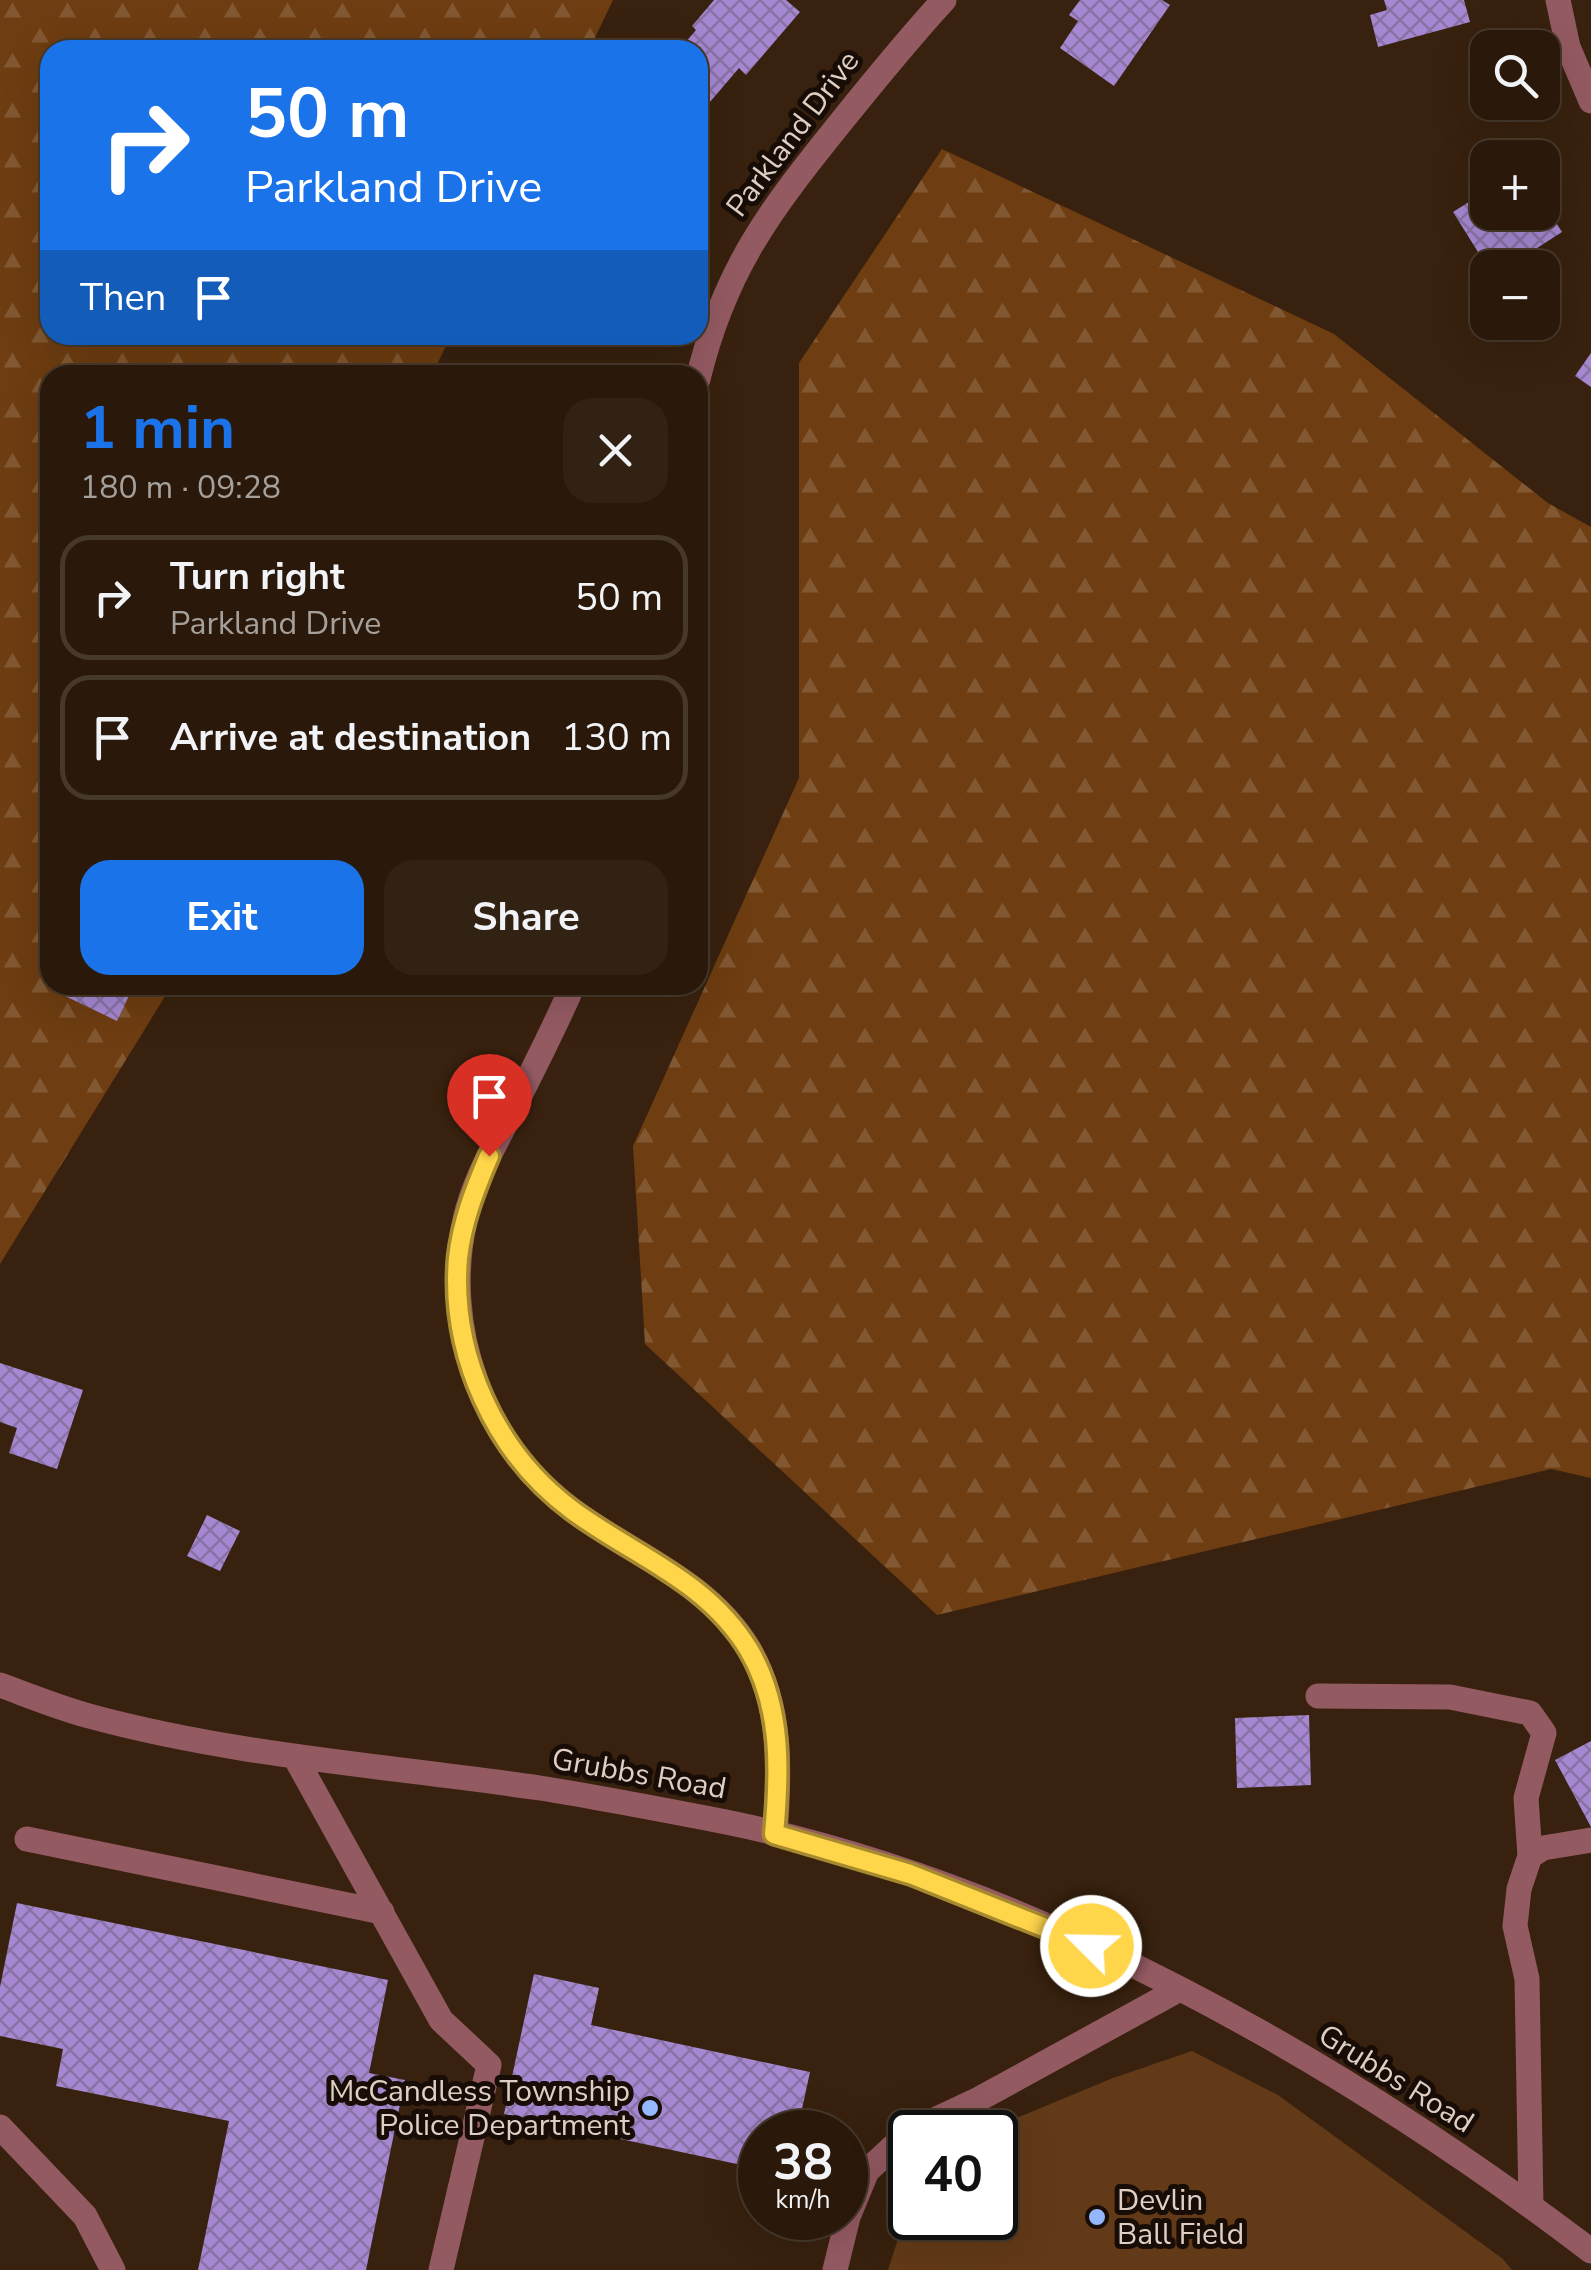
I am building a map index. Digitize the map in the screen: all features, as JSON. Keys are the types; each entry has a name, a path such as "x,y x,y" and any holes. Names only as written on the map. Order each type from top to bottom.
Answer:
{"street":[{"name":"Parkland Drive","path":"702,365 722,300 759,228 910,36 944,0"},
{"path":"1558,0 1568,47 1591,101"},
{"path":"568,995 489,1156 466,1216 458,1256 457,1291 463,1340 477,1386 526,1468 574,1512 710,1599 750,1652 772,1708 778,1742 774,1834"},
{"name":"Grubbs Road","path":"0,1685 129,1726 295,1756 541,1788 774,1834 910,1874 1091,1946 1178,1990 1361,2094 1531,2206 1591,2252"},
{"path":"1318,1696 1450,1697 1530,1713 1544,1733 1526,1798 1530,1856 1519,1889 1515,1926 1527,1980 1531,2206"},
{"path":"295,1756 441,2020 489,2064 441,2270"},
{"path":"27,1840 382,1912"},
{"path":"1530,1856 1544,1848 1591,1840"},
{"path":"835,2270 848,2218 867,2171 909,2132 1011,2082 1178,1990"},
{"path":"0,2127 84,2216 113,2270"}],"green space":[{"path":"0,0 613,0 594,40 40,40 40,345 446,345 437,365 40,365 40,995 166,995 0,1264"},
{"path":"942,149 1334,334 1548,503 1591,527 1591,1478 1551,1469 937,1615 645,1344 633,1146 701,995 708,995 708,980 799,778 799,363"}],"shaded area":[{"path":"1192,2051 1278,2095 1503,2259 1512,2270 888,2270 898,2240 1018,2240 1018,2117"}],"building":[{"path":"714,0 786,0 800,12 746,75 739,68 708,104 708,40 688,40 696,30 692,26"},
{"path":"1080,0 1162,0 1170,5 1114,86 1060,48 1078,21 1069,15"},
{"path":"1384,0 1464,0 1470,22 1378,47 1370,15 1387,10"},
{"path":"1470,201 1470,230 1560,229 1562,232 1534,250 1477,250 1453,212"},
{"path":"1591,353 1591,387 1575,376"},
{"path":"63,995 129,995 117,1021"},
{"path":"0,1363 83,1390 57,1469 9,1453 17,1428 0,1422"},
{"path":"207,1515 240,1531 220,1571 187,1556"},
{"path":"1309,1715 1311,1785 1237,1788 1235,1718"},
{"path":"1591,1741 1591,1827 1555,1760"},
{"path":"17,1903 388,1980 369,2073 405,2080 366,2270 198,2270 229,2121 56,2086 63,2049 0,2036 0,1987"},
{"path":"534,1974 599,1988 591,2025 810,2072 802,2110 738,2110 738,2164 504,2114"}],"place":[{"name":"McCandless Township Police Department","path":"650,2108"},
{"name":"Devlin Ball Field","path":"1097,2217"}],"route":[{"path":"489,1156 466,1216 458,1256 457,1291 463,1340 477,1386 498,1429 526,1468 552,1494 574,1512 679,1576 710,1599 735,1629 750,1652 772,1708 779,1778 774,1834 910,1874 1091,1946"}]}
